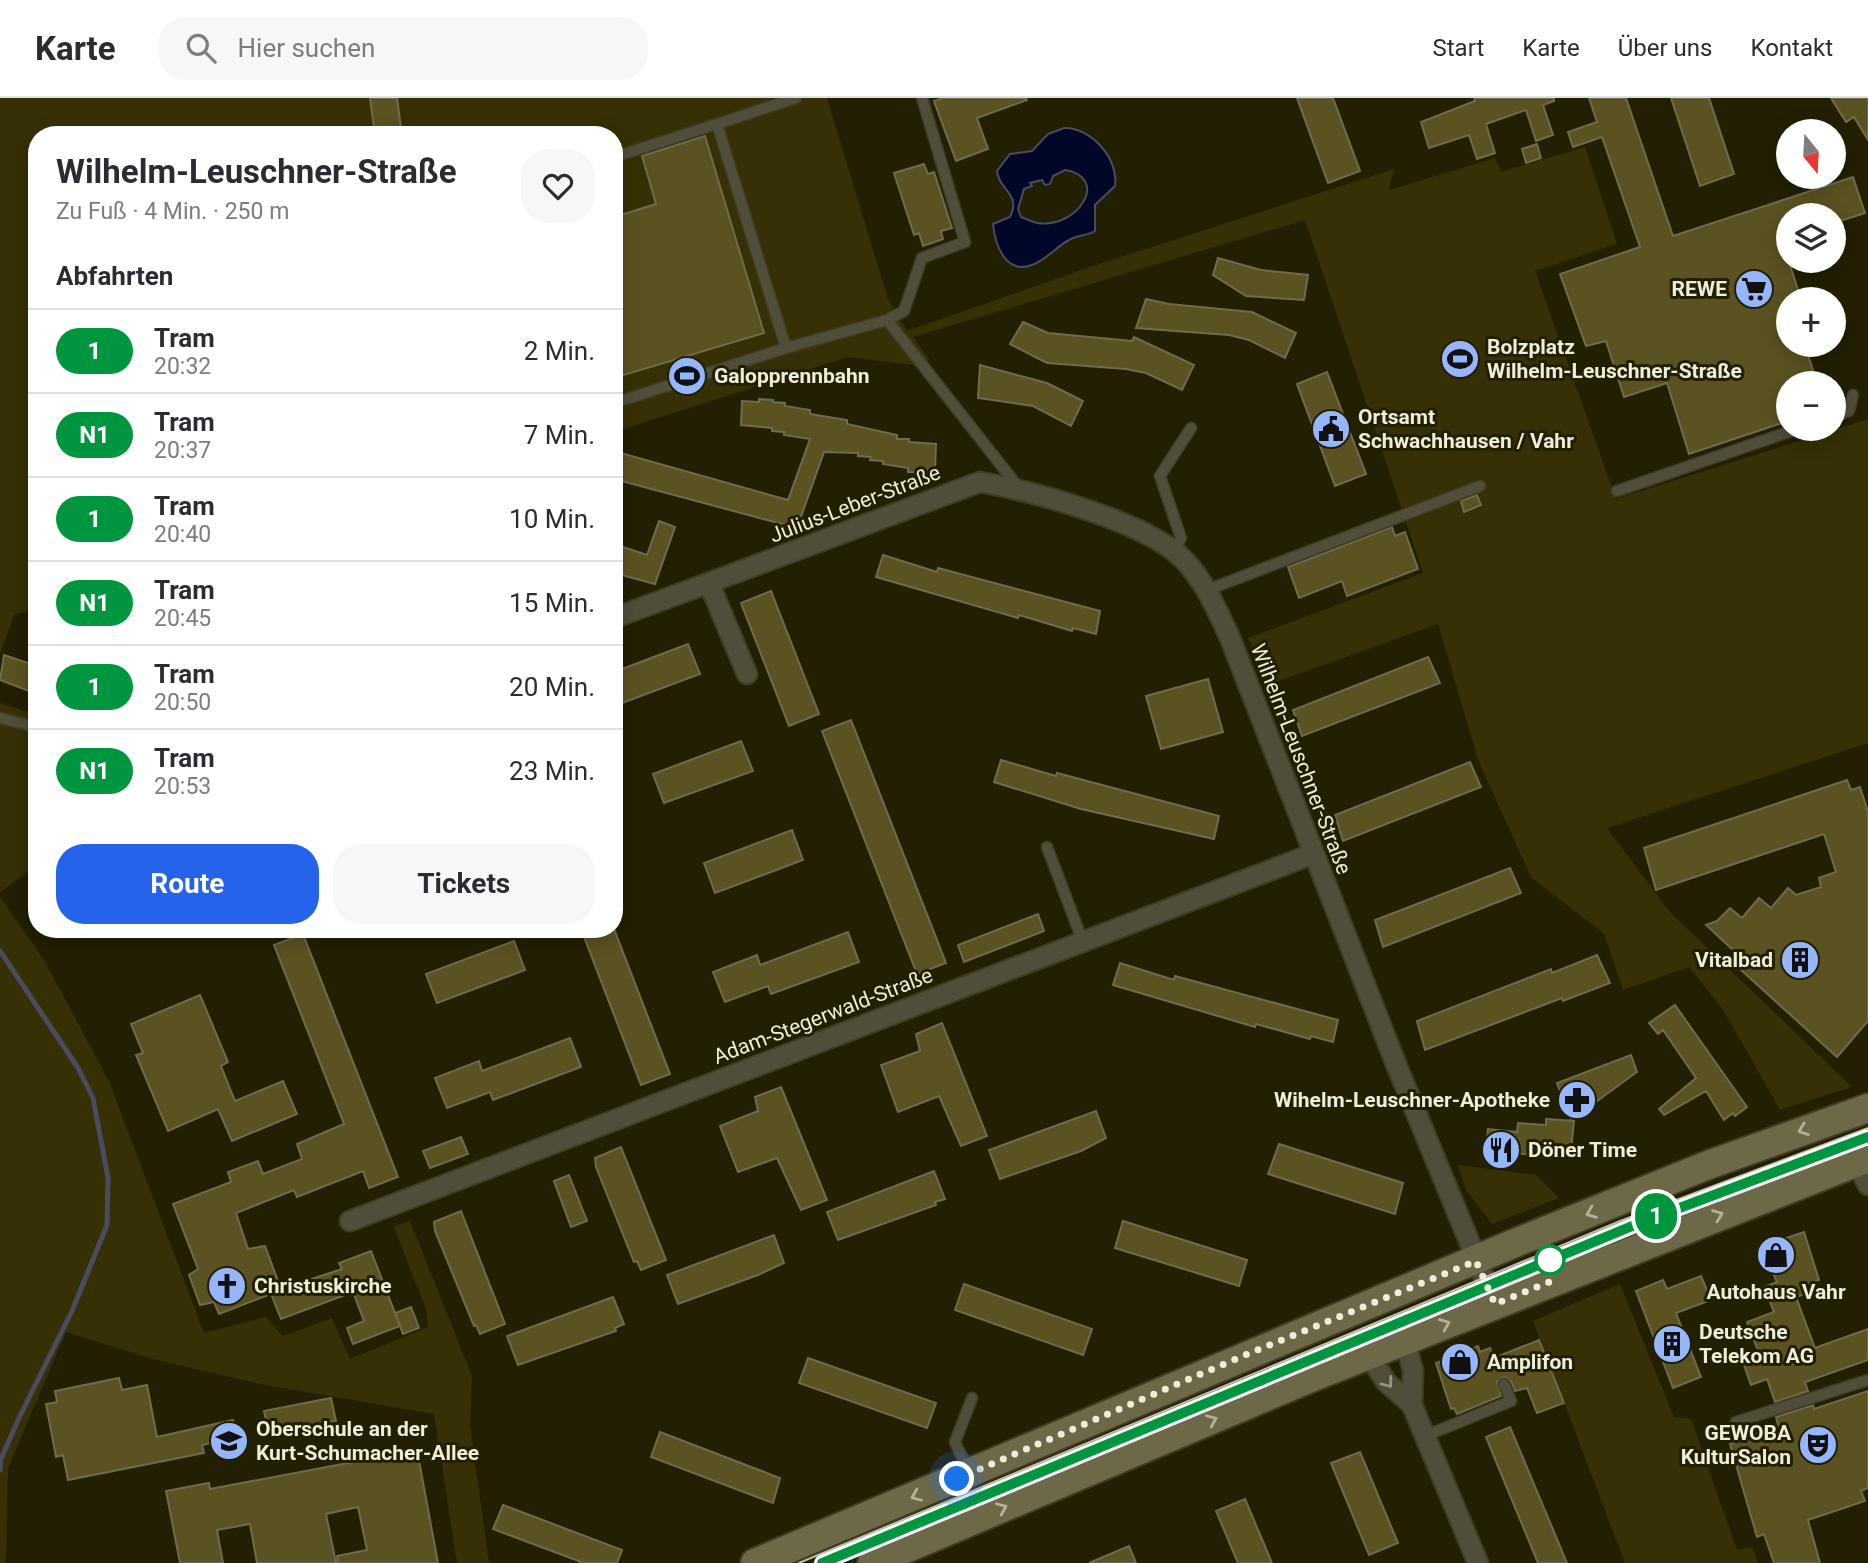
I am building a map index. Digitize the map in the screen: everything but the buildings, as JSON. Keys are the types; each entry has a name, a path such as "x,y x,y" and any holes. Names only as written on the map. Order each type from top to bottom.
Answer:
{"street":[{"name":"Julius-Leber-Straße","path":"623,615 980,482 1020,488"},
{"name":"Wilhelm-Leuschner-Straße","path":"1020,488 1140,530 1174,551 1207,590 1240,663 1312,854 1495,1304"},
{"path":"709,583 747,674"},
{"name":"Adam-Stegerwald-Straße","path":"350,1221 1312,854"},
{"path":"755,1563 1245,1355 1708,1165 1868,1108"},
{"path":"872,1563 1495,1304 1864,1168"},
{"path":"1405,1340 1414,1380 1412,1405"},
{"path":"1369,1355 1386,1382 1412,1405 1478,1563"}],"lane":[{"path":"623,154 796,98"},
{"path":"623,399 786,348 887,320 904,311 922,258 965,242 922,98"},
{"path":"717,124 786,348"},
{"path":"887,320 1020,488"},
{"path":"1846,412 1849,411 1853,395"},
{"path":"1174,551 1181,538 1160,477 1191,428"},
{"path":"1617,491 1776,436"},
{"path":"1207,590 1480,486"},
{"path":"0,718 28,725"},
{"path":"1047,847 1083,942"},
{"path":"1736,1423 1868,1380"},
{"path":"1425,1436 1511,1401 1504,1384"},
{"path":"969,1474 955,1442 972,1398"}],"shaded area":[{"path":"0,98 827,98 888,299 907,331 1090,267 1394,169 1389,190 1495,158 1501,172 1585,147 1617,244 1535,271 1616,499 1799,441 1846,441 1846,426 1868,419 1868,743 1607,828 1669,911 1852,1087 1780,1110 1724,1011 1689,967 1623,990 1604,934 1531,877 1478,760 1438,624 1270,684 1248,638 1423,573 1305,220 913,337 930,360 914,365 848,357 623,429 623,126 28,126 28,611 14,615 0,654"},
{"path":"0,703 28,712 28,872 0,892"},
{"path":"0,897 44,960 109,1081 204,1333 266,1317 283,1336 332,1318 350,1359 428,1327 426,1309 394,1227 410,1221 472,1376 470,1425 489,1563 457,1563 434,1414 265,1385 153,1359 66,1332 8,1468 6,1563 0,1563"},
{"path":"1458,1165 1536,1175 1559,1198 1492,1224 1466,1190"},
{"path":"1620,1284 1674,1417 1691,1419 1737,1550 1752,1547 1758,1563 1625,1563 1533,1321"}],"water":[{"path":"1064,128 1074,129 1093,139 1113,165 1115,186 1095,205 1095,231 1069,240 1032,265 1015,266 1003,256 994,232 993,224 1010,217 1013,209 1011,197 1001,183 997,171 1010,154 1032,151 1048,134","holes":["1065,170 1078,175 1086,182 1087,191 1084,201 1076,211 1052,223 1037,223 1021,217 1018,209 1024,189 1032,186 1030,183 1042,180 1045,185 1050,184 1053,176"]}],"waterway":[{"path":"0,951 78,1068 93,1098 108,1178 107,1225 72,1311 1,1459 0,1470"}],"tram line":[{"path":"799,1563 1620,1221 1868,1128"},
{"name":"1","path":"822,1563 1637,1224 1868,1137"}],"place":[{"name":"REWE","path":"1754,289"},
{"name":"Bolzplatz Wilhelm-Leuschner-Straße","path":"1460,359"},
{"name":"Galopprennbahn","path":"687,376"},
{"name":"Ortsamt Schwachhausen / Vahr","path":"1331,429"},
{"name":"Vitalbad","path":"1800,960"},
{"name":"Wihelm-Leuschner-Apotheke","path":"1577,1100"},
{"name":"Döner Time","path":"1501,1150"},
{"name":"Autohaus Vahr","path":"1776,1255"},
{"name":"Christuskirche","path":"227,1286"},
{"name":"Deutsche Telekom AG","path":"1672,1344"},
{"name":"Amplifon","path":"1460,1362"},
{"name":"Oberschule an der Kurt-Schumacher-Allee","path":"229,1441"},
{"name":"GEWOBA KulturSalon","path":"1818,1445"}],"route":[{"path":"957,1479 1245,1355 1476,1261 1495,1304 1552,1281 1550,1260"}]}
